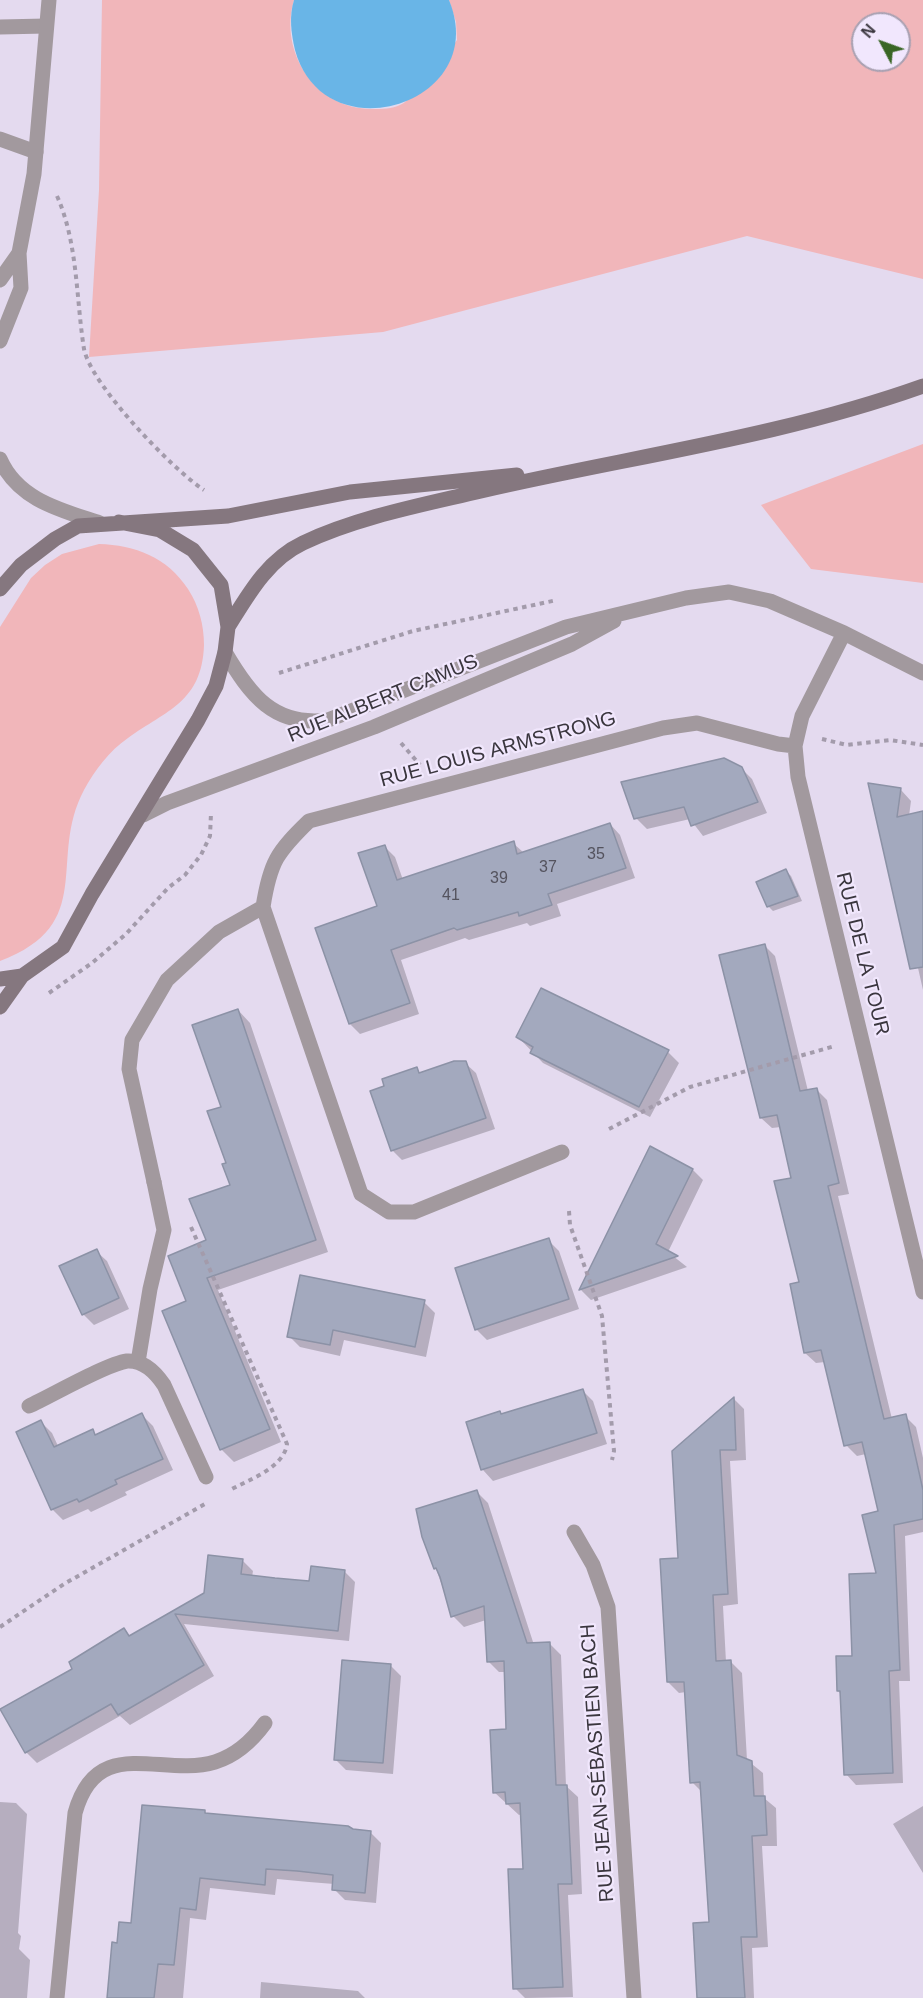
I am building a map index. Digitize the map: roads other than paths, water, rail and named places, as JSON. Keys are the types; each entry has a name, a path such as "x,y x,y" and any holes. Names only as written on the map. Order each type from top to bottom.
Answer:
{"main road":[{"path":"228,627 267,569 301,544 391,512 579,468 810,420 923,386"},
{"path":"0,588 21,565 55,539 78,526 228,516 350,492 579,468"},
{"path":"0,1007 22,976 63,947 92,894 143,815 216,686 225,652 228,627 221,585 193,550 160,530 119,522"},
{"path":"0,979 22,976"}],"street":[{"path":"0,340 21,288 19,254 27,221 36,152 49,0"},
{"path":"0,27 46,26"},
{"path":"0,139 36,152"},
{"path":"0,280 19,254"},
{"path":"0,459 17,485 27,494 58,509 100,523"},
{"name":"RUE ALBERT CAMUS","path":"225,652 241,679 263,704 286,716 311,722 328,720 566,627 729,592 770,601 844,633 923,673"},
{"name":"RUE ALBERT CAMUS","path":"143,815 167,803 374,728 572,644 633,611"},
{"name":"RUE DE LA TOUR","path":"844,633 802,717 797,740 798,777 923,1292"},
{"name":"RUE LOUIS ARMSTRONG","path":"562,1152 414,1212 389,1212 361,1194 263,907 267,879 281,848 309,821 674,726 697,723 778,744 797,740"},
{"path":"138,1362 150,1288 164,1230 129,1069 132,1040 167,980 219,932 263,907"},
{"path":"29,1406 112,1366 127,1361 138,1362 158,1375 164,1385 206,1477"},
{"name":"RUE JEAN-SÉBASTIEN BACH","path":"574,1533 593,1565 608,1607 634,1998"},
{"path":"57,1998 75,1813 85,1787 95,1776 122,1763 196,1765 213,1763 243,1748 265,1724"}],"water":[{"path":"294,0 449,0 456,36 447,67 427,89 399,104 368,108 337,102 312,83 295,50 291,25"}]}
